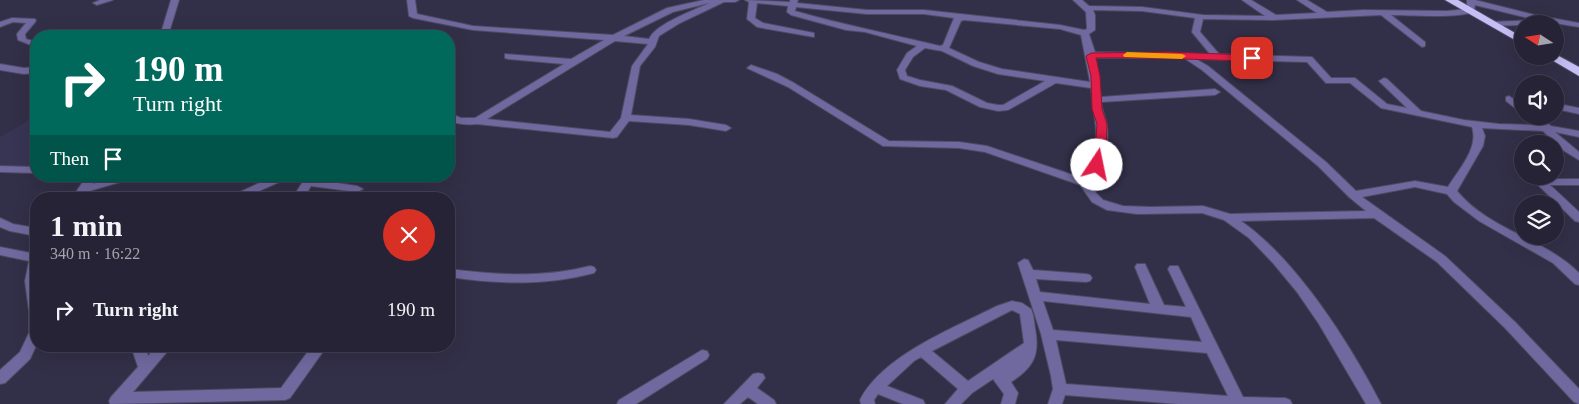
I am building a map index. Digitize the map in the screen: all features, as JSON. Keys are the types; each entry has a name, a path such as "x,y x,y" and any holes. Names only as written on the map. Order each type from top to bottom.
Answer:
{"highway":[{"path":"1450,0 1471,4 1493,24 1514,36"},
{"path":"1564,64 1579,72"}],"street":[{"path":"97,3 109,0"},
{"path":"166,30 175,0"},
{"path":"411,0 413,16 473,28 653,42"},
{"path":"455,120 613,135 626,118 632,76 636,66 653,42 655,35 677,21 723,0"},
{"path":"477,121 573,62 670,10 692,4 735,0"},
{"path":"811,35 760,25 752,19 752,0 793,2 866,12 902,13 918,9 963,17 1060,27 1084,33 1091,30 1092,16 1087,8 1077,0"},
{"path":"1112,0 1115,8"},
{"path":"1246,0 1274,18"},
{"path":"1301,0 1325,14"},
{"path":"793,2 791,12 923,46 942,48 976,64 1000,72 1096,86"},
{"path":"1087,8 1150,10 1200,16 1274,18 1383,12 1447,13 1471,4 1567,24"},
{"path":"1383,12 1422,44"},
{"path":"1200,16 1196,32 1218,58"},
{"path":"942,48 947,46 958,20 963,17"},
{"path":"0,25 12,20 32,21 21,34 22,40 30,43"},
{"path":"1493,24 1541,22 1579,25"},
{"path":"1084,33 1091,56 1096,86 1097,109 1102,124 1101,152 1097,165 1085,183"},
{"path":"923,46 910,55 901,70 903,77 951,89 961,95 997,108 1005,108 1054,80"},
{"path":"1091,56 1167,54 1187,57 1309,59 1329,81 1352,80 1384,106 1476,124 1499,127 1548,128 1579,134"},
{"path":"508,56 573,62"},
{"path":"1187,57 1205,68 1322,164 1377,214 1441,258 1510,325 1579,398"},
{"path":"0,67 30,70"},
{"path":"752,68 792,85 887,144 959,145 987,149 1085,183 1090,195 1101,204 1120,209 1214,211 1229,218 1258,240 1287,272 1321,316 1374,404"},
{"path":"1384,82 1417,112"},
{"path":"1096,100 1215,92"},
{"path":"1509,99 1514,103"},
{"path":"1564,108 1579,110"},
{"path":"626,118 689,122 726,128"},
{"path":"1451,191 1478,146 1480,136 1476,124"},
{"path":"1544,125 1565,147 1579,157"},
{"path":"0,168 30,170"},
{"path":"81,192 88,182"},
{"path":"85,192 113,182"},
{"path":"249,192 270,182"},
{"path":"321,182 357,189"},
{"path":"1579,182 1548,182 1542,184 1579,218"},
{"path":"1354,195 1415,184 1451,191"},
{"path":"1451,191 1454,197 1470,210 1558,261 1579,281"},
{"path":"1229,218 1377,214"},
{"path":"0,222 10,227 30,231"},
{"path":"0,251 30,257"},
{"path":"1141,267 1159,309"},
{"path":"1056,404 1060,389 1048,334 1026,269 1086,278"},
{"path":"1174,269 1239,403"},
{"path":"455,274 478,277 534,279 562,277 590,270"},
{"path":"1035,296 1196,313"},
{"path":"868,404 867,400 871,392 909,357 1009,305 1017,305 1026,312 1030,345 999,376 967,389 952,404"},
{"path":"1048,334 1213,348"},
{"path":"0,379 25,355 30,345"},
{"path":"922,350 967,389"},
{"path":"140,352 145,368"},
{"path":"116,401 160,352"},
{"path":"116,401 282,399 316,352"},
{"path":"624,404 702,355"},
{"path":"999,376 1012,393 1008,404"},
{"path":"731,404 758,378"},
{"path":"876,387 918,404"},
{"path":"746,389 769,404"},
{"path":"1060,389 1239,403 1285,404"}],"shaded area":[{"path":"30,118 30,167 0,166 0,137 26,122"}],"slow traffic":[{"path":"1127,55 1167,54 1182,56"}],"route":[{"path":"1097,165 1101,152 1102,124 1097,109 1095,76 1091,56 1167,54 1187,57 1252,58"}]}
